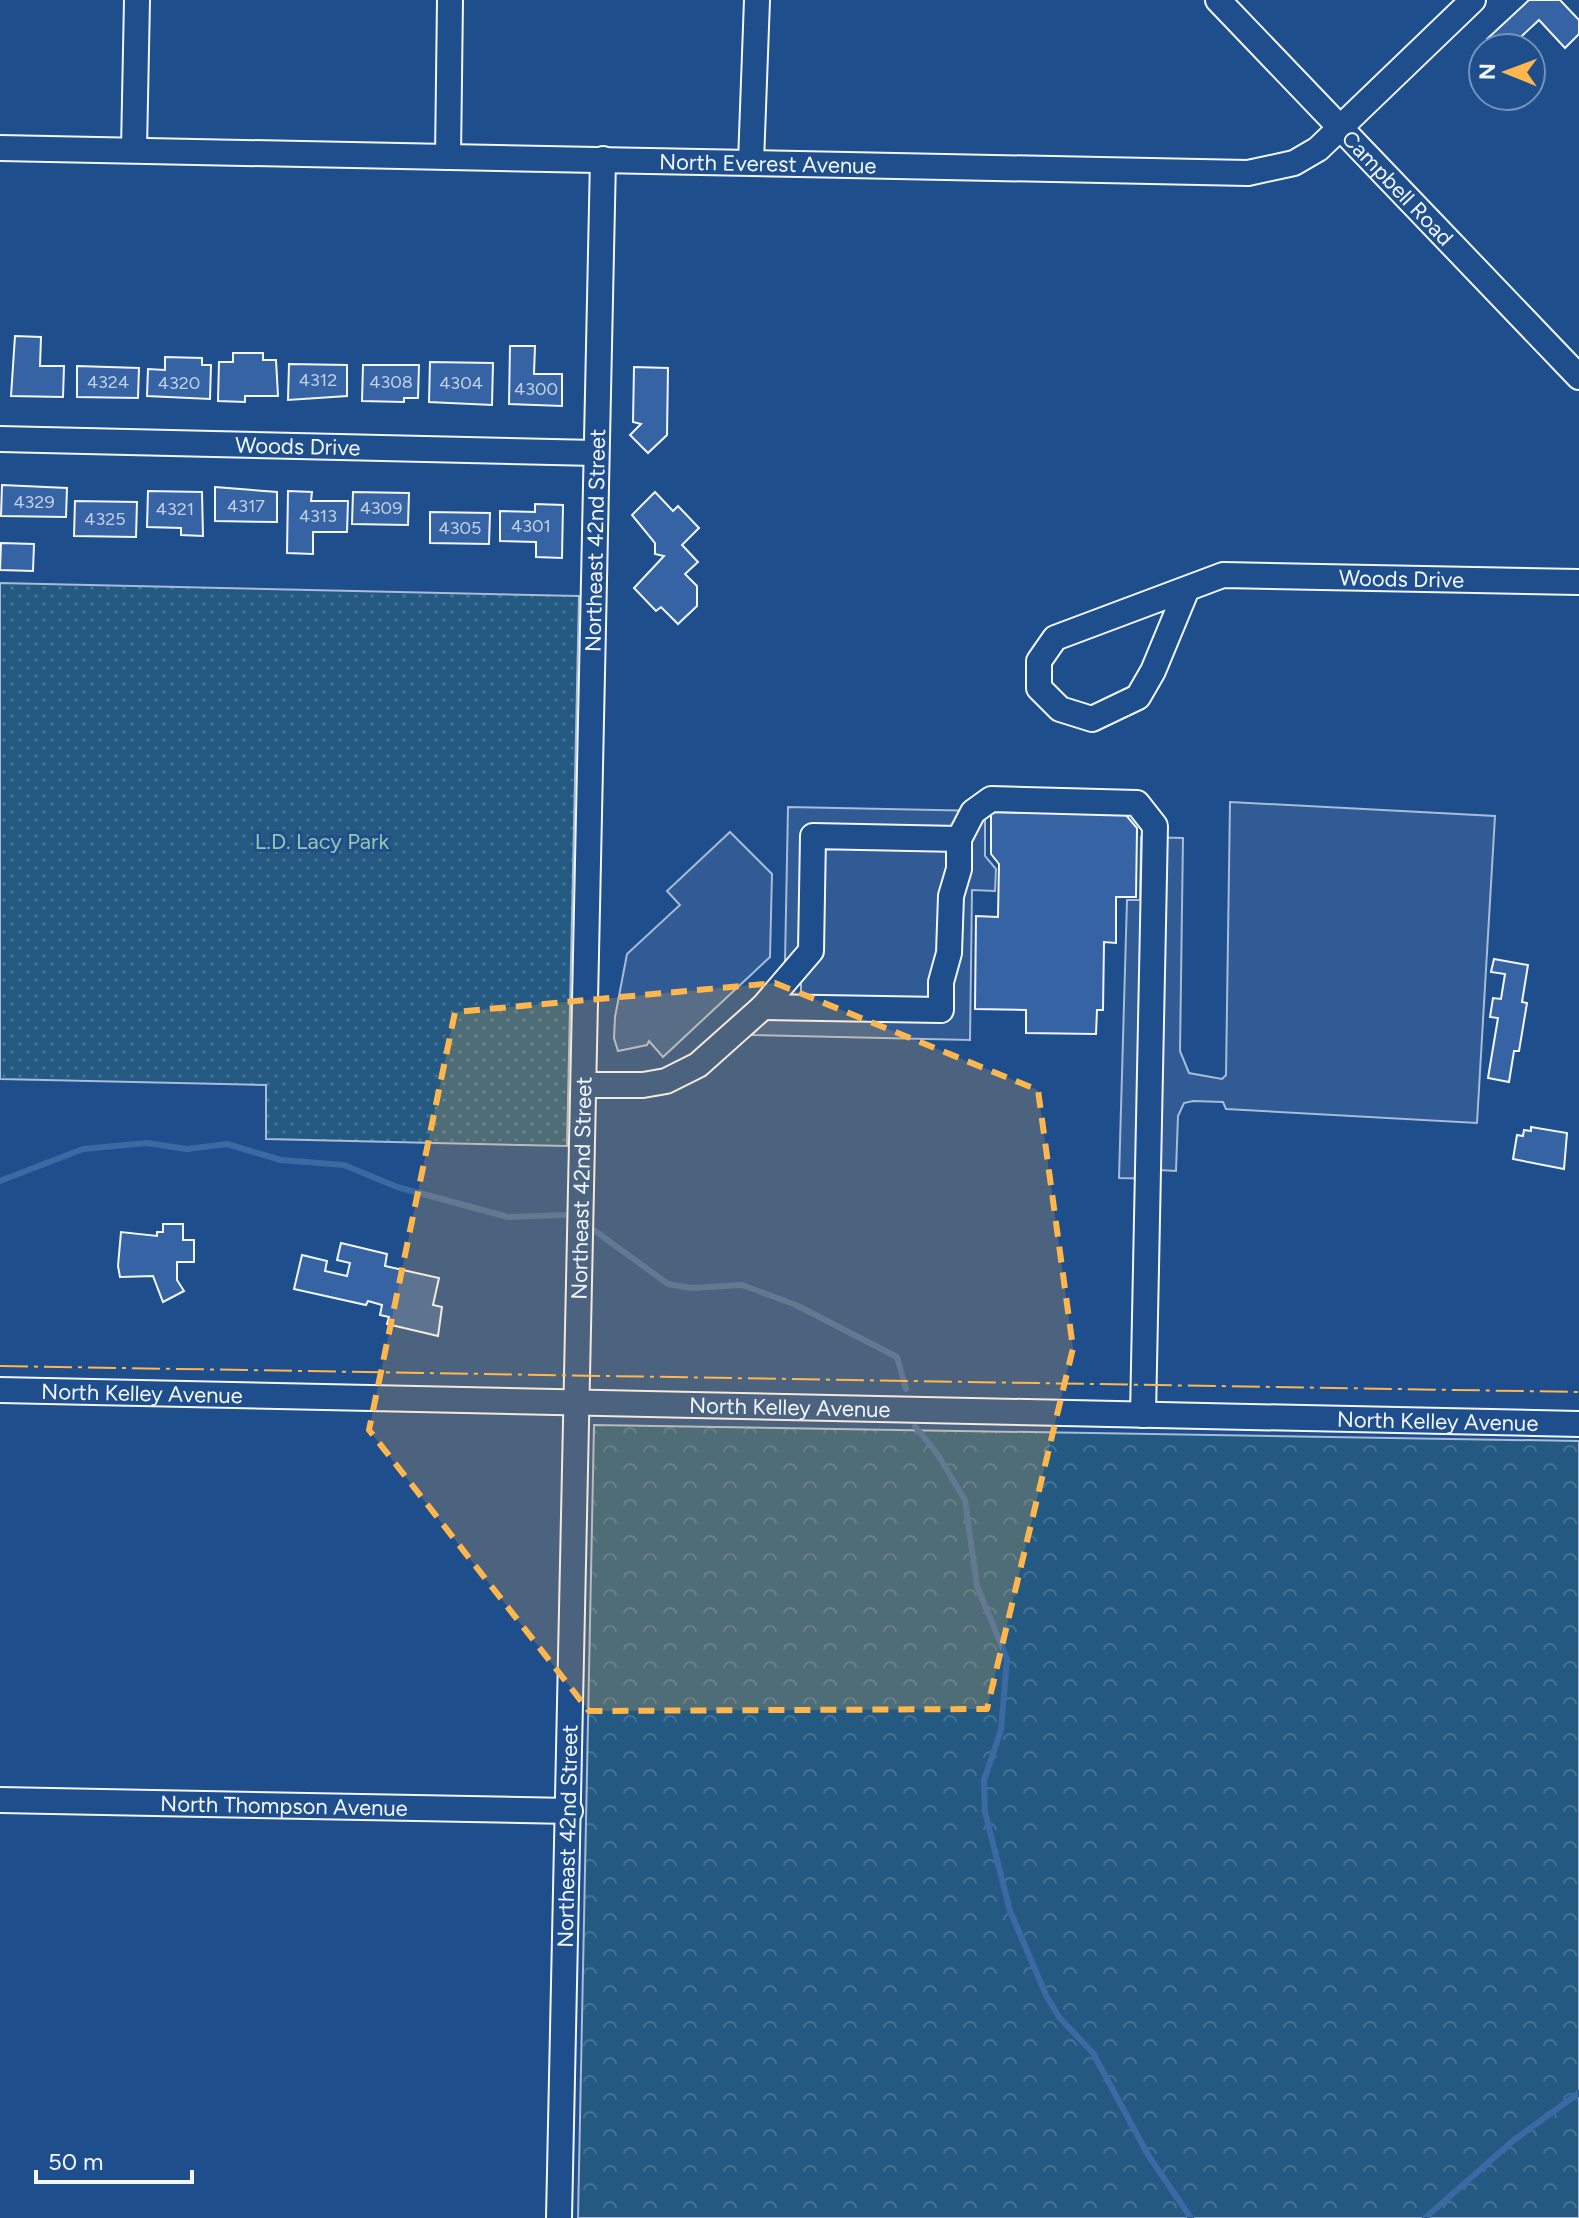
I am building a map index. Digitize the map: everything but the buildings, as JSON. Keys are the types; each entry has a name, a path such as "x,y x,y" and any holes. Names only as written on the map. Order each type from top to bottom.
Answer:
{"street":[{"path":"134,149 137,0"},
{"path":"448,157 450,0"},
{"path":"751,162 757,0"},
{"name":"Campbell Road","path":"1218,0 1579,377"},
{"name":"North Everest Avenue","path":"0,148 1248,173 1294,163 1318,149 1473,0"},
{"name":"Northeast 42nd Street","path":"559,2218 603,159"},
{"name":"Woods Drive","path":"0,439 596,453"},
{"name":"Woods Drive","path":"1187,589 1223,575 1579,582"},
{"path":"1187,589 1153,671 1138,697 1092,719 1060,709 1039,688 1039,661 1055,638 1187,589"},
{"path":"763,1007 941,1010 959,839 973,812 991,799 1137,803 1155,826 1143,1415"},
{"path":"584,1085 643,1085 666,1081 698,1065 763,1007 811,951 813,836 959,839"},
{"name":"North Kelley Avenue","path":"0,1390 578,1400 1579,1424"},
{"name":"North Thompson Avenue","path":"0,1800 570,1811"}],"highlighted area":[{"path":"775,983 1038,1090 1073,1348 987,1709 589,1711 369,1430 455,1012"}],"green space":[{"name":"L.D. Lacy Park","path":"0,583 579,596 567,1146 266,1139 266,1085 0,1079"},
{"path":"594,1425 1579,1441 1579,2218 578,2218"}],"shaded area":[{"path":"1230,802 1495,816 1477,1123 1226,1109 1223,1102 1193,1101 1184,1103 1178,1116 1176,1171 1160,1170 1159,1179 1119,1178 1127,900 1140,900 1141,837 1183,838 1180,1051 1189,1073 1222,1079 1226,1075"},
{"path":"788,807 985,811 985,856 996,869 995,891 972,890 970,1040 752,1035 790,996 801,996 801,963 785,962"},
{"path":"730,832 772,874 770,957 663,1057 649,1041 647,1045 618,1051 614,1038 615,1017 627,954 680,905 667,891"}],"waterway":[{"path":"0,1181 83,1149 147,1143 187,1149 227,1144 281,1160 344,1165 397,1187 508,1217 565,1215"},
{"path":"591,1228 668,1284 691,1288 742,1285 796,1305 897,1357 906,1389"},
{"path":"915,1426 938,1455 965,1500 977,1586 1007,1659 1001,1730 984,1780 985,1812 1010,1911 1046,1995 1059,2017 1093,2053 1148,2155 1191,2218"},
{"path":"1425,2218 1514,2140 1579,2093"}],"power":[{"path":"0,1366 1579,1392"}]}
